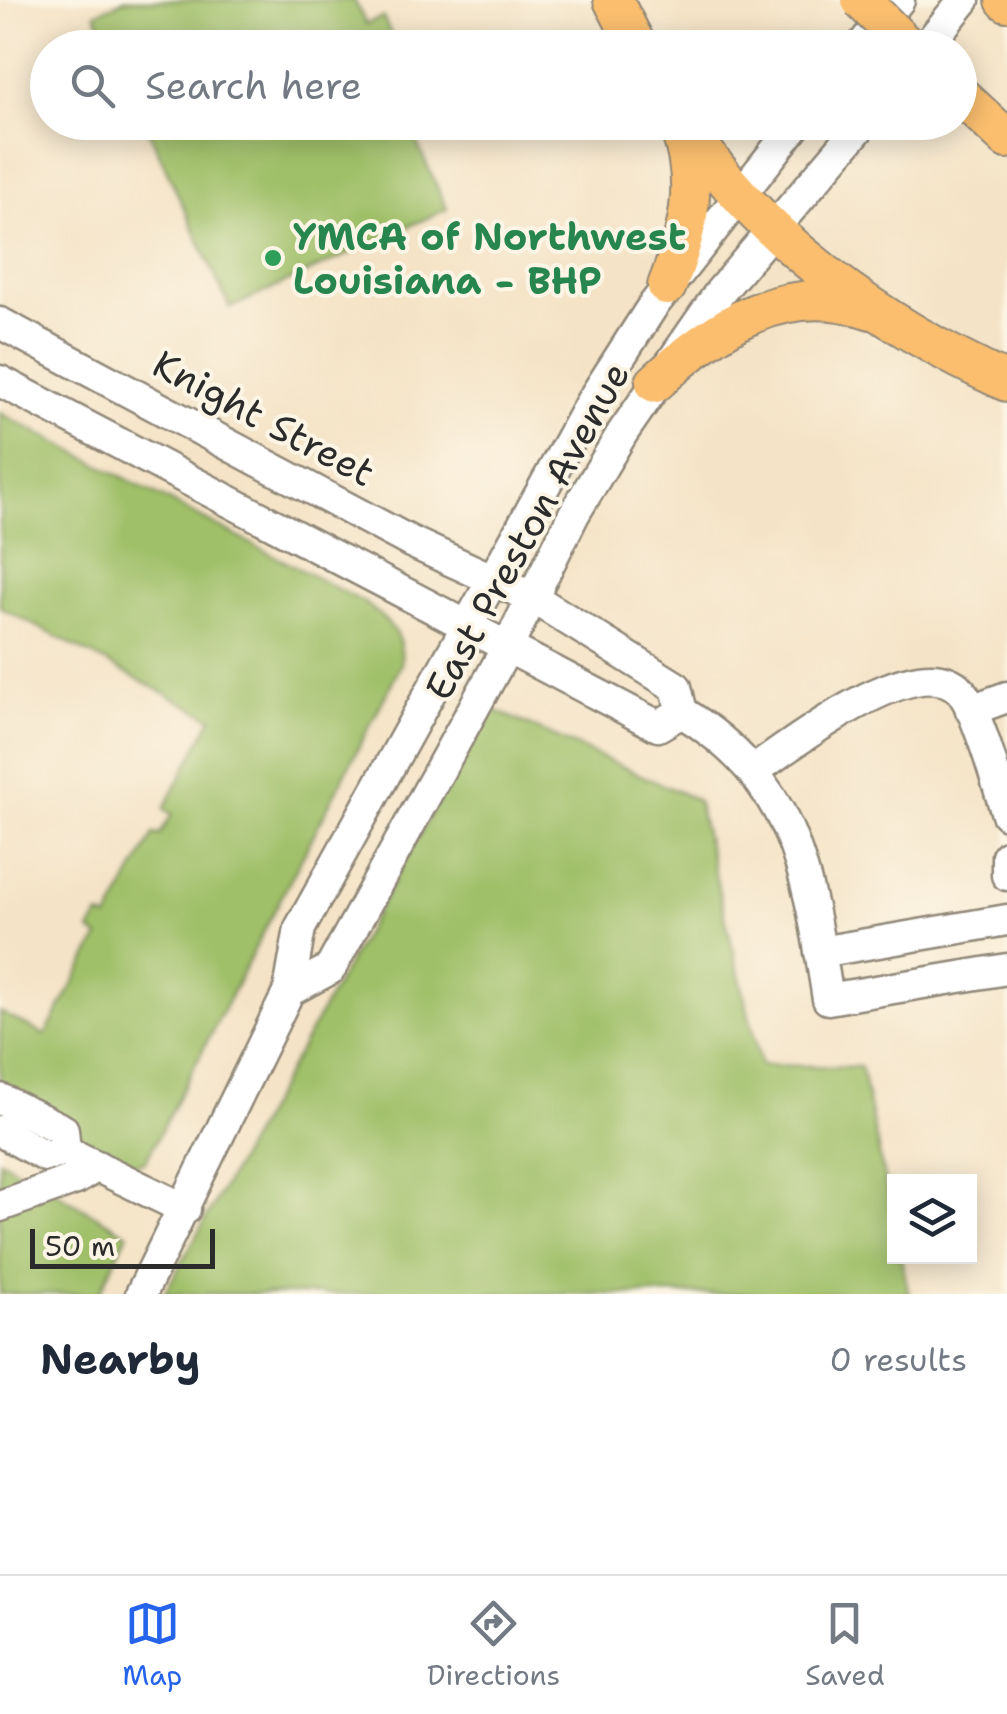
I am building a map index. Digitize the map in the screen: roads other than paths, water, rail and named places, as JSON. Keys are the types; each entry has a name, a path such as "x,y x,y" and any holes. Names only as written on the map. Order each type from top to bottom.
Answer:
{"main road":[{"path":"612,0 628,30"},
{"path":"861,0 891,30"},
{"path":"667,286 688,234 692,188 685,140"},
{"path":"695,140 738,194 775,230 896,319 1007,382"},
{"path":"655,383 698,343 728,322 767,307 796,301 830,301 896,319"}],"street":[{"path":"875,30 899,0"},
{"path":"940,30 964,0"},
{"name":"East Preston Avenue","path":"141,1294 289,991 300,928 466,625 591,402 667,286 783,140"},
{"name":"East Preston Avenue","path":"289,991 330,970 508,646 574,514 655,383 720,292 849,140"},
{"name":"Knight Street","path":"0,323 411,542 533,598 676,687 682,712 754,770 783,814 802,859 828,999 1006,969"},
{"path":"0,381 658,726 682,712"},
{"path":"754,770 846,706 921,680 953,685 970,710 1007,814"},
{"path":"970,710 1007,698"},
{"path":"1007,856 1007,875"},
{"path":"820,952 1002,922 1006,969"},
{"path":"0,1099 62,1130 66,1151"},
{"path":"0,1131 45,1156 66,1151 185,1208"},
{"path":"0,1206 76,1179 98,1166"}],"place":[{"name":"YMCA of Northwest Louisiana - BHP","path":"273,258"}]}
